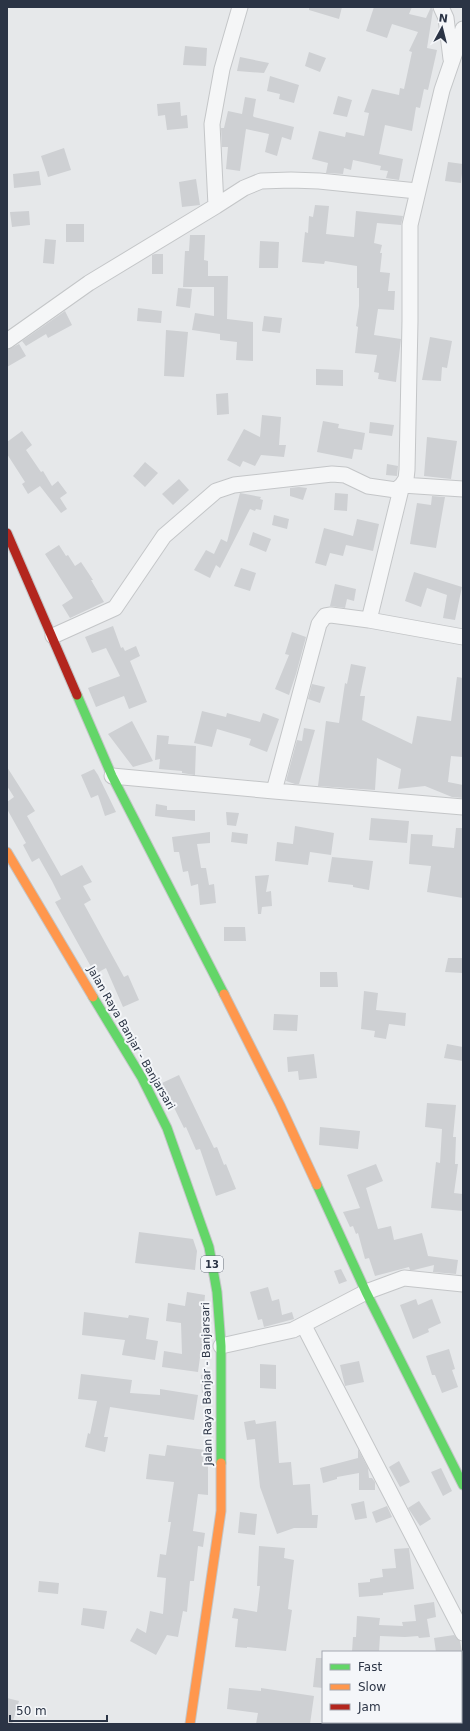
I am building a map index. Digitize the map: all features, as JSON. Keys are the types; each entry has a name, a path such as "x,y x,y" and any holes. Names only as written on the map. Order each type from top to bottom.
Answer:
{"main road":[{"path":"7,533 53,636 112,776 280,1105 366,1292 463,1485"},
{"name":"Jalan Raya Banjar - Banjarsari","path":"7,852 142,1078 167,1128 209,1247 217,1292 221,1346 221,1511 190,1724"}],"street":[{"path":"216,206 212,124 222,69 240,7"},
{"path":"441,7 446,18 451,68"},
{"path":"53,636 115,608 164,536 216,491 234,485 332,474 345,475 368,486 387,490 396,490 402,485 406,479 407,470 410,225 442,90 451,68 463,30"},
{"path":"7,341 89,283 244,188 261,181 319,181 417,191"},
{"path":"402,485 463,489"},
{"path":"369,620 402,485"},
{"path":"274,791 322,620 325,616 331,615 369,620 463,637"},
{"path":"112,776 463,807"},
{"path":"221,1346 293,1330 304,1326 366,1292 404,1278 463,1284"},
{"path":"304,1326 463,1633"}],"building":[{"path":"309,7 342,7 339,19 309,10"},
{"path":"374,7 412,7 409,14 426,18 431,7 433,10 427,48 437,50 428,90 424,89 420,108 416,107 412,131 385,125 379,154 403,159 399,180 386,178 388,171 380,170 381,166 353,160 351,170 344,168 343,174 326,173 328,163 312,159 319,131 345,137 346,132 364,136 369,113 364,112 372,89 399,95 400,88 404,89 412,52 409,51 418,32 392,24 387,38 366,31"},
{"path":"185,46 207,48 206,66 183,65"},
{"path":"309,52 326,58 320,72 305,66"},
{"path":"240,57 269,63 264,73 237,71"},
{"path":"270,76 299,85 294,103 279,99 280,94 267,91"},
{"path":"338,96 352,100 347,117 333,114"},
{"path":"245,97 256,99 254,117 294,127 291,140 282,137 277,156 265,152 269,134 246,129 240,171 226,169 228,147 222,147 221,128 224,128 228,111 242,114"},
{"path":"180,102 181,116 187,115 188,128 167,130 165,115 158,116 157,104"},
{"path":"64,148 71,170 48,177 41,156"},
{"path":"448,162 463,164 461,183 445,181"},
{"path":"39,171 41,185 14,188 13,174"},
{"path":"196,179 200,205 182,207 179,182"},
{"path":"315,205 329,206 326,234 354,237 356,211 403,216 401,225 377,223 374,243 382,245 380,253 382,253 380,272 390,273 388,291 395,291 394,310 378,309 374,335 401,339 396,382 378,379 379,373 374,372 377,355 355,353 358,327 356,326 359,306 357,266 325,261 324,264 302,262 305,232 308,233 309,216 313,217"},
{"path":"29,211 30,225 12,227 10,212"},
{"path":"66,224 84,224 84,242 66,242"},
{"path":"190,235 205,235 204,260 208,261 208,276 228,276 227,319 253,322 253,361 236,360 237,342 220,340 220,334 192,330 195,313 214,316 214,287 183,287 185,251 189,251"},
{"path":"45,239 56,240 54,264 43,263"},
{"path":"260,241 279,242 278,268 259,268"},
{"path":"163,254 163,274 152,274 152,255"},
{"path":"178,288 192,289 190,308 176,306"},
{"path":"138,308 162,311 161,323 137,321"},
{"path":"65,311 72,325 48,338 46,334 26,346 22,341"},
{"path":"264,316 282,318 280,333 262,331"},
{"path":"166,330 188,332 184,377 164,376"},
{"path":"430,337 452,341 447,368 442,367 441,381 422,380"},
{"path":"19,344 26,356 7,367 7,350"},
{"path":"316,369 343,370 343,386 316,385"},
{"path":"228,393 229,414 217,415 216,394"},
{"path":"262,415 281,417 279,445 286,445 284,457 261,455 255,466 243,461 240,467 227,460 244,429 260,437"},
{"path":"323,421 339,424 338,428 365,433 362,450 354,449 352,459 317,452"},
{"path":"370,422 394,425 392,436 369,433"},
{"path":"22,431 32,445 26,450 41,472 43,471 52,486 58,481 67,493 60,498 67,509 61,513 40,486 28,494 22,484 25,482 7,454 7,442"},
{"path":"427,437 457,441 451,479 424,476"},
{"path":"145,462 158,473 145,487 133,476"},
{"path":"387,464 398,466 397,476 386,475"},
{"path":"179,479 189,490 173,505 162,494"},
{"path":"290,488 307,488 303,500 290,496"},
{"path":"240,493 261,497 260,499 263,500 261,510 256,509 255,511 250,509 220,568 216,565 210,578 194,570 206,550 214,554 221,539 227,542"},
{"path":"335,493 348,494 347,511 334,510"},
{"path":"432,496 445,497 436,548 410,544 417,503 431,505"},
{"path":"274,515 289,519 287,529 272,525"},
{"path":"357,519 379,524 373,551 346,545 343,556 330,553 326,566 315,563 324,528 353,536"},
{"path":"253,532 271,539 266,552 249,545"},
{"path":"59,545 75,566 81,562 93,580 91,580 104,602 70,618 62,605 73,598 45,554"},
{"path":"241,568 256,573 250,591 234,586"},
{"path":"414,572 462,587 455,620 443,618 447,595 427,588 421,607 405,601"},
{"path":"335,584 356,589 354,601 347,599 345,608 330,606"},
{"path":"113,626 121,648 123,647 125,651 136,646 140,656 130,661 147,702 129,709 124,696 96,707 88,688 120,676 106,648 92,653 85,637"},
{"path":"292,632 306,637 289,695 275,689 289,655 285,654"},
{"path":"351,664 366,667 360,696 365,696 362,720 412,744 417,716 451,721 457,677 463,678 463,757 451,756 448,782 463,785 463,798 452,797 425,786 398,789 401,769 377,758 375,790 318,786 326,721 339,723 345,683 347,684"},
{"path":"312,684 325,687 320,703 308,699"},
{"path":"202,711 226,717 227,713 260,722 263,713 279,719 267,752 249,745 251,739 217,729 212,747 194,743"},
{"path":"132,721 153,761 133,767 108,734"},
{"path":"304,728 315,730 299,784 295,784 286,781 297,740 302,741"},
{"path":"157,735 169,736 168,744 196,746 195,775 182,773 182,771 159,769 160,759 155,760"},
{"path":"7,767 35,811 27,816 61,876 82,865 92,882 83,886 91,900 84,904 124,977 128,975 139,1000 123,1007 106,968 95,974 55,902 61,899 52,881 39,858 32,862 23,845 26,843 7,809 7,802 14,797 7,786"},
{"path":"94,769 116,812 105,816 98,795 91,798 81,775"},
{"path":"156,804 167,806 167,810 195,810 195,821 155,816"},
{"path":"226,812 239,813 236,826 227,825"},
{"path":"371,818 409,821 407,843 369,840"},
{"path":"295,826 334,833 331,855 310,852 308,865 275,861 277,842 293,844"},
{"path":"456,828 463,828 463,898 427,892 431,866 409,864 411,834 433,835 432,846 454,848"},
{"path":"210,832 210,843 197,844 201,868 206,868 209,885 214,884 216,903 200,905 198,884 191,886 188,871 183,872 179,852 174,852 172,837"},
{"path":"232,832 248,834 247,844 231,842"},
{"path":"332,857 373,861 369,890 353,887 353,885 328,882"},
{"path":"269,875 266,892 271,891 272,906 262,907 261,914 258,914 255,876"},
{"path":"224,927 245,927 246,941 224,941"},
{"path":"448,958 463,958 463,973 445,972"},
{"path":"320,972 337,972 338,987 320,987"},
{"path":"364,991 378,993 376,1010 406,1013 405,1026 389,1024 386,1039 374,1037 375,1031 361,1029"},
{"path":"274,1014 298,1015 297,1031 273,1030"},
{"path":"447,1044 463,1047 463,1061 444,1058"},
{"path":"314,1054 317,1078 299,1080 298,1071 288,1072 287,1057"},
{"path":"179,1075 214,1148 217,1147 224,1165 226,1164 236,1189 216,1196 200,1149 196,1150 186,1127 184,1128 162,1083"},
{"path":"427,1103 456,1105 453,1137 456,1137 455,1164 458,1164 454,1193 463,1194 463,1211 431,1208 436,1162 440,1163 442,1129 425,1127"},
{"path":"320,1127 360,1131 358,1149 319,1145"},
{"path":"376,1164 383,1181 366,1188 378,1229 391,1226 394,1240 422,1233 428,1256 458,1260 456,1274 433,1272 434,1265 414,1270 410,1270 409,1267 375,1276 369,1258 365,1259 358,1233 356,1234 353,1226 350,1227 343,1212 360,1208 347,1175"},
{"path":"139,1232 193,1239 197,1251 195,1270 135,1263"},
{"path":"341,1269 347,1281 339,1284 334,1271"},
{"path":"268,1287 272,1301 279,1299 282,1315 292,1312 294,1319 264,1327 262,1319 258,1320 250,1292"},
{"path":"187,1292 205,1295 202,1327 205,1327 206,1349 201,1350 198,1372 162,1367 164,1351 182,1354 181,1323 166,1321 168,1303 185,1306"},
{"path":"416,1299 418,1305 432,1299 441,1323 428,1329 429,1332 413,1339 400,1305"},
{"path":"84,1312 128,1318 129,1315 149,1318 146,1339 158,1341 155,1360 122,1355 125,1340 82,1335"},
{"path":"449,1349 455,1369 452,1370 458,1387 442,1393 435,1375 432,1375 426,1356"},
{"path":"359,1361 364,1382 345,1386 340,1365"},
{"path":"260,1364 276,1365 276,1389 260,1388"},
{"path":"81,1374 132,1380 130,1393 160,1395 160,1389 198,1395 194,1420 110,1407 104,1437 108,1437 105,1452 85,1447 88,1433 90,1434 97,1401 78,1399"},
{"path":"208,1374 208,1393 202,1393 201,1375"},
{"path":"255,1420 256,1424 276,1421 279,1463 291,1462 293,1485 310,1484 312,1515 318,1515 317,1528 294,1528 277,1534 260,1487 255,1439 247,1440 244,1422"},
{"path":"167,1445 205,1450 203,1461 208,1462 208,1495 198,1494 193,1531 205,1533 203,1547 198,1546 194,1581 190,1581 187,1612 183,1611 178,1637 167,1635 156,1655 130,1641 137,1628 146,1633 150,1611 163,1614 166,1578 157,1577 160,1554 166,1555 171,1522 168,1522 174,1482 146,1479 149,1454 165,1456"},
{"path":"358,1449 368,1468 369,1478 372,1478 375,1482 375,1490 359,1490 359,1473 337,1477 337,1479 323,1483 320,1468 358,1458"},
{"path":"399,1461 410,1482 400,1487 389,1467"},
{"path":"441,1468 452,1491 443,1496 431,1472"},
{"path":"364,1501 367,1518 355,1520 351,1504"},
{"path":"419,1501 431,1519 420,1526 408,1508"},
{"path":"387,1506 392,1517 376,1523 372,1512"},
{"path":"240,1512 257,1514 255,1535 238,1533"},
{"path":"259,1546 285,1548 284,1558 294,1560 288,1609 292,1610 286,1651 235,1647 238,1619 232,1618 234,1608 257,1612 260,1586 257,1586"},
{"path":"409,1548 414,1589 383,1593 383,1595 359,1597 358,1583 370,1582 370,1579 383,1577 382,1569 396,1568 394,1549"},
{"path":"39,1581 59,1583 58,1594 38,1592"},
{"path":"434,1602 436,1617 427,1619 430,1637 419,1638 418,1636 380,1636 379,1651 352,1651 353,1637 356,1637 357,1616 380,1618 379,1625 403,1626 402,1622 416,1621 414,1605"},
{"path":"83,1608 107,1611 104,1629 81,1625"},
{"path":"454,1635 460,1641 462,1651 436,1651 434,1638"},
{"path":"316,1658 322,1658 322,1688 313,1687"},
{"path":"229,1688 261,1691 261,1688 314,1696 310,1724 256,1724 258,1713 227,1709"},
{"path":"7,1698 19,1701 12,1724 7,1724"}],"traffic: fast":[{"path":"77,695 112,776 224,994"},
{"path":"93,997 142,1078 167,1128 209,1247 217,1292 221,1346 221,1463"},
{"path":"317,1185 366,1292 463,1485"}],"traffic: slow":[{"path":"7,852 93,997"},
{"path":"224,994 280,1105 317,1185"},
{"path":"190,1724 221,1511 221,1463"}],"traffic: jam":[{"path":"7,533 77,695"}]}
